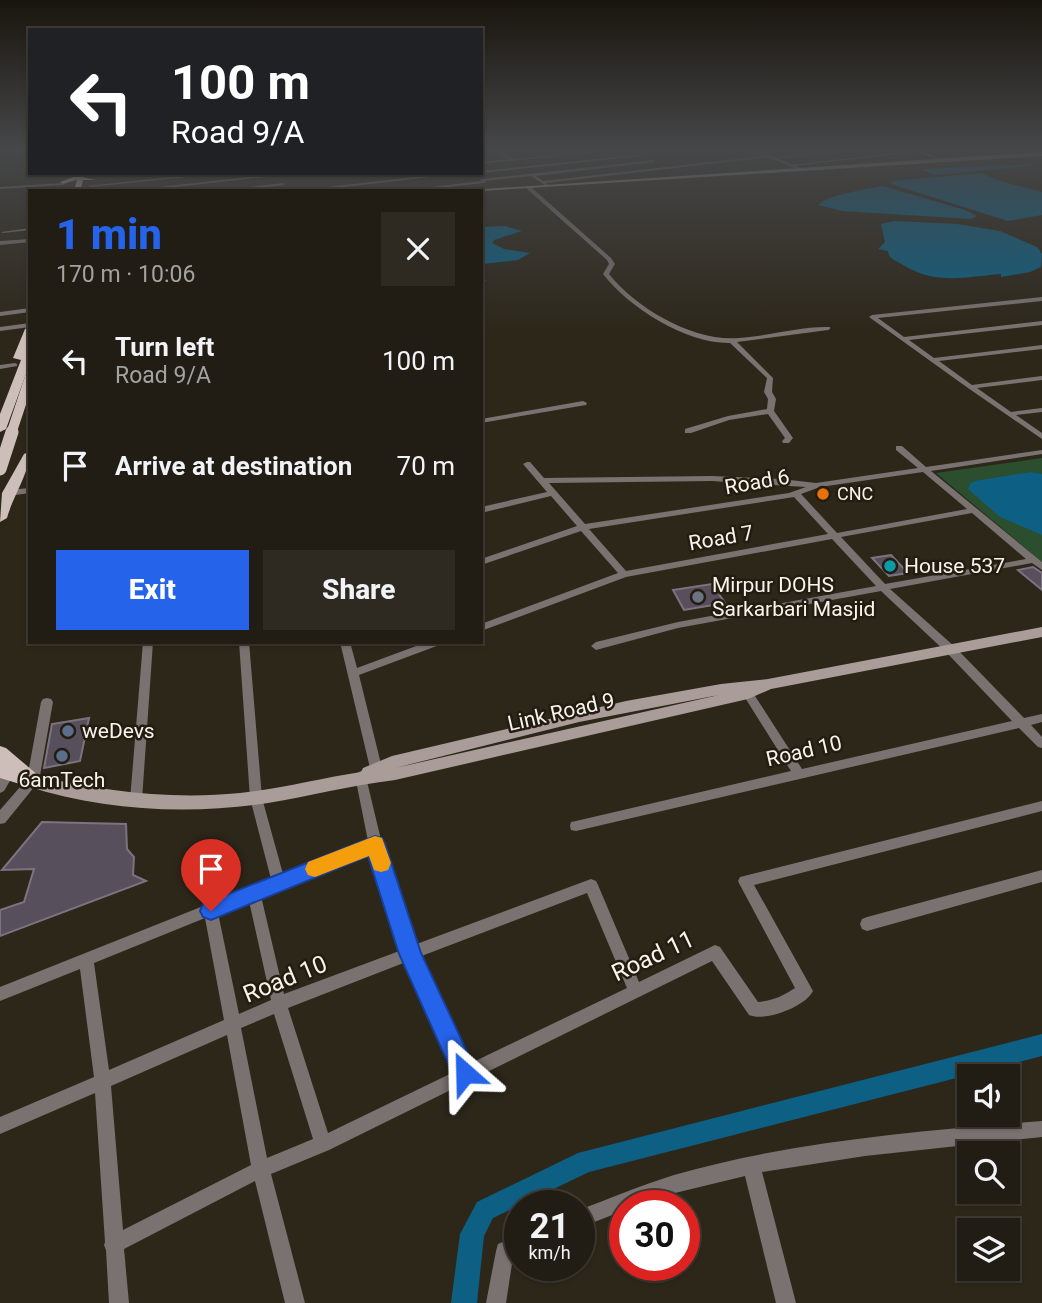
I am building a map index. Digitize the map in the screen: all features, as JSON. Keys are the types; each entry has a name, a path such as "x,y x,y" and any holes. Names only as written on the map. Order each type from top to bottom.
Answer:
{"main road":[{"path":"0,402 28,332"},
{"path":"0,429 28,354"},
{"path":"0,468 28,383"},
{"path":"0,468 28,455"},
{"path":"0,518 8,493 28,458"},
{"name":"Link Road 9","path":"3,778 136,800 256,797 369,772 395,774 768,684 1042,632"},
{"name":"Link Road 9","path":"0,753 33,781"}],"street":[{"path":"552,210 609,259 612,264 606,274 616,286 659,317 716,341 828,328"},
{"path":"3,232 28,229"},
{"path":"0,243 28,240"},
{"path":"1042,299 872,317 1042,438"},
{"path":"0,314 28,310"},
{"path":"902,339 1042,323"},
{"path":"0,329 28,327"},
{"path":"731,340 770,378 770,411 789,438 786,441"},
{"path":"932,360 1042,347"},
{"path":"0,366 15,365"},
{"path":"971,387 1042,378"},
{"path":"483,421 583,403"},
{"path":"1009,414 1042,410"},
{"path":"688,431 728,418 770,411"},
{"path":"899,448 1038,564"},
{"name":"Road 6","path":"483,561 583,527 796,494 818,485 1042,452"},
{"path":"527,464 624,574"},
{"path":"541,481 695,479 818,485"},
{"path":"8,493 28,490"},
{"path":"486,509 554,493"},
{"path":"796,494 882,587 951,650 1042,744"},
{"name":"Road 7","path":"483,627 624,574 975,510"},
{"path":"596,646 678,625 882,587 1038,564"},
{"path":"136,800 148,644"},
{"path":"244,644 256,797 279,883"},
{"path":"346,644 354,673 369,772 375,844 410,954 465,1073"},
{"path":"354,673 433,644"},
{"path":"745,690 799,774"},
{"path":"0,819 33,781 47,702"},
{"name":"Road 10","path":"576,826 1042,718"},
{"name":"Road 11","path":"113,1245 261,1169 323,1144 715,952 754,1010 763,1011 783,1005 804,991 745,881 1042,806"},
{"path":"0,994 375,844"},
{"path":"867,924 1042,876"},
{"name":"Road 10","path":"0,1126 102,1079 279,1004 591,885 635,990"},
{"path":"254,893 279,1004 323,1144"},
{"path":"211,911 261,1169 295,1303"},
{"path":"86,960 102,1079 119,1303"},
{"path":"595,1213 686,1181 751,1165 946,1137 1042,1129"},
{"path":"751,1165 786,1303"},
{"path":"496,1303 504,1257"}],"green space":[{"path":"1042,458 1042,562 936,473"}],"water":[{"path":"837,210 964,210 977,216 971,219"},
{"path":"973,210 1042,210 1042,215 1008,221"},
{"path":"894,221 957,224 1000,231 1037,247 1042,254 1041,267 1030,272 1001,277 1001,274 962,278 927,275 893,260 888,251 878,249 885,242 881,224"},
{"path":"505,226 522,231 492,243 504,249 530,253 518,260 483,264 483,227"},
{"path":"1031,472 1042,474 1042,535 1000,517 968,489 975,481"}],"building":[{"name":"House 537","path":"891,555 908,573 889,576 872,558"},
{"path":"1033,567 1042,573 1042,590 1018,570"},
{"name":"Mirpur DOHS Sarkarbari Masjid","path":"712,584 725,603 684,610 673,590"},
{"path":"89,718 80,761 44,768 52,724"},
{"path":"42,822 126,824 127,849 134,857 133,875 146,881 0,936 0,910 24,902 34,869 2,870"}],"waterway":[{"path":"464,1303 472,1234 485,1210 586,1161 1042,1045"}],"slow traffic":[{"path":"315,869 375,844 381,863"}],"place":[{"name":"CNC","path":"823,494"},
{"name":"House 537","path":"890,566"},
{"name":"Mirpur DOHS Sarkarbari Masjid","path":"698,597"},
{"name":"weDevs","path":"68,731"},
{"name":"6amTech","path":"62,756"}],"route":[{"path":"211,911 375,844 410,954 465,1073"}]}
